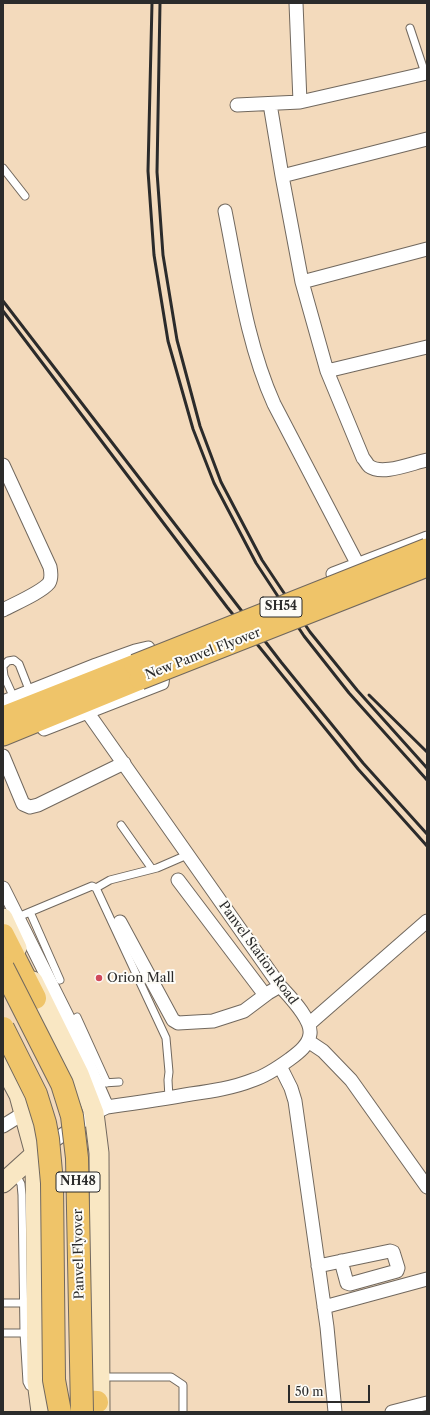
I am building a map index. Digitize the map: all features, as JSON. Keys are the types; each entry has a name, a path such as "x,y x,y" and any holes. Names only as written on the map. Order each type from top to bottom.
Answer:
{"highway":[{"path":"3,935 35,998 73,1080 83,1114 90,1176 88,1409"},
{"name":"Panvel Flyover","path":"3,968 62,1084 72,1116 78,1182 88,1409"},
{"name":"Panvel Flyover","path":"3,996 50,1089 59,1119 88,1409"},
{"path":"3,1028 36,1094 45,1123 48,1139 52,1183 54,1380 60,1412"}],"main road":[{"name":"New Panvel Flyover","path":"3,735 137,672 427,549"},
{"name":"New Panvel Flyover","path":"3,717 137,672 427,566"}],"street":[{"path":"296,3 300,102"},
{"path":"237,105 300,102 426,73"},
{"path":"270,104 302,282 327,371 363,458 369,466 378,470 390,469 427,460"},
{"path":"282,176 427,139"},
{"path":"226,211 250,332 257,362 265,384 358,565"},
{"path":"302,282 427,249"},
{"path":"327,371 427,346"},
{"path":"3,465 50,567 51,575 50,582 44,588 3,610"},
{"path":"334,574 427,538"},
{"path":"3,744 88,713 162,683 163,675 148,648 135,651 9,700"},
{"name":"Panvel Station Road","path":"88,713 280,986 303,1014 308,1024"},
{"path":"3,756 23,804 30,807 38,805 124,763"},
{"path":"195,866 176,882 265,995"},
{"path":"3,888 102,1083 99,1153 100,1377 88,1409"},
{"path":"17,916 79,1074 100,1110"},
{"path":"9,1178 35,1154 100,1110 230,1088 254,1080 280,1066 304,1048 311,1034 308,1024 427,921"},
{"path":"120,922 174,1020 178,1023 213,1021 244,1011 280,986"},
{"path":"308,1041 323,1051 351,1080 427,1187"},
{"path":"3,1065 19,1095 35,1154 30,1333 41,1412"},
{"path":"280,1066 291,1088 295,1102 327,1327 335,1412"},
{"path":"3,1126 24,1113"},
{"path":"318,1266 341,1261"},
{"path":"324,1307 427,1279"},
{"path":"392,1412 427,1403"}],"lane":[{"path":"410,28 426,73"},
{"path":"3,168 25,196"},
{"path":"9,700 3,667 8,661 14,660 19,664 30,692"},
{"path":"121,826 152,869"},
{"path":"60,980 17,916 92,886 96,888 110,880 152,869 187,855"},
{"path":"96,888 166,1038 169,1072 169,1098"},
{"path":"77,1017 102,1083 119,1082"},
{"path":"3,1303 30,1303 21,1184 9,1178"},
{"path":"3,1333 30,1333"},
{"path":"77,1379 100,1377 171,1377 183,1385 183,1412"},
{"path":"38,1386 61,1380"}],"railway":[{"path":"152,3 148,171 154,255 168,341 193,429 214,483 256,563 304,636 349,693 427,780"},
{"path":"160,3 157,172 163,255 177,340 200,426 221,482 262,560 310,632 357,690 427,768"},
{"path":"3,301 281,662 363,763 427,834"},
{"path":"3,311 227,607 358,769 427,846"},
{"path":"369,695 427,752"}],"place":[{"name":"Orion Mall","path":"99,978"}]}
